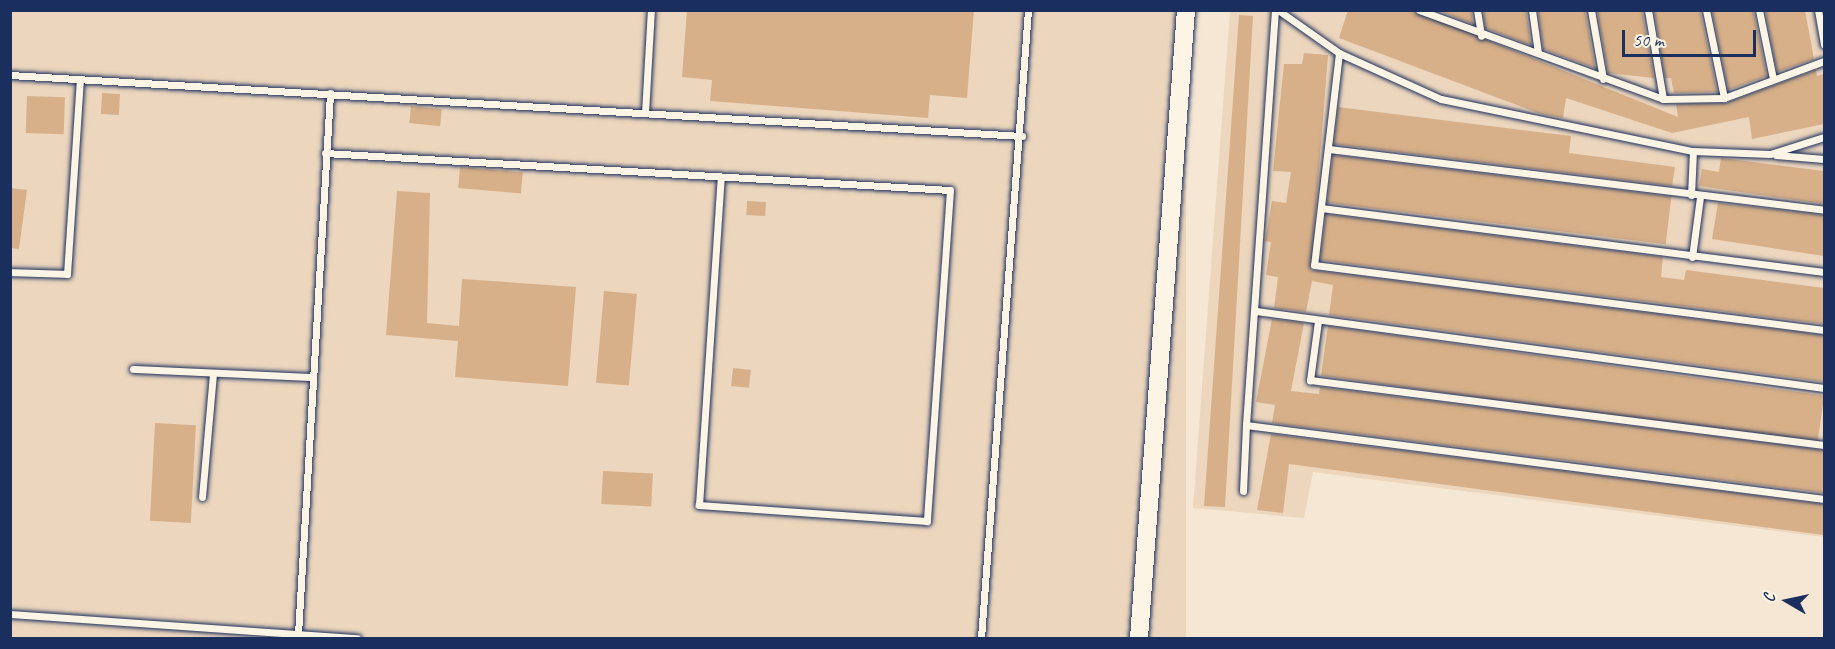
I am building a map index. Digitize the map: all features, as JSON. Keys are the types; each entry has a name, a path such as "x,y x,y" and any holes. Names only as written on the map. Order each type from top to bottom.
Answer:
{"street":[{"path":"1139,639 1186,10"}],"lane":[{"path":"645,113 651,10"},
{"path":"981,639 1022,136 1028,10"},
{"path":"1276,10 1339,53 1441,99 1694,151 1824,159"},
{"path":"1243,491 1276,10"},
{"path":"1477,10 1481,36"},
{"path":"1532,10 1538,53"},
{"path":"1592,10 1603,79"},
{"path":"1648,10 1663,99"},
{"path":"1706,10 1724,98"},
{"path":"1759,10 1773,80"},
{"path":"1818,10 1824,44"},
{"path":"1420,11 1481,36 1538,53 1603,79 1663,99 1724,98 1824,62"},
{"path":"1339,53 1314,265 1824,330"},
{"path":"10,75 1022,136"},
{"path":"10,272 67,274 80,80"},
{"path":"297,634 330,93"},
{"path":"1770,154 1824,137"},
{"path":"1329,149 1824,210"},
{"path":"1691,195 1694,151"},
{"path":"325,153 950,190 927,521 699,505 721,177"},
{"path":"1692,256 1700,196"},
{"path":"1321,208 1824,272"},
{"path":"1256,311 1824,388"},
{"path":"1318,321 1310,380 1824,445"},
{"path":"133,369 312,377"},
{"path":"202,497 213,374"},
{"path":"1246,425 1824,499"},
{"path":"10,614 357,639"}],"shaded area":[{"path":"10,11 1186,11 1186,638 10,638"},
{"path":"1230,11 1824,11 1824,537 1313,472 1304,518 1193,508"}],"building":[{"path":"687,10 974,10 967,98 930,95 928,118 710,101 712,80 682,77"},
{"path":"1348,10 1413,10 1678,117 1676,104 1726,103 1816,70 1817,76 1824,74 1824,124 1752,139 1749,117 1672,133 1566,98 1563,118 1538,113 1339,38"},
{"path":"1437,10 1471,10 1473,24"},
{"path":"1483,10 1526,10 1531,45 1485,28"},
{"path":"1538,10 1585,10 1595,68 1543,49"},
{"path":"1597,10 1642,10 1654,78 1608,73"},
{"path":"1654,10 1700,10 1717,92 1674,93 1671,78 1665,78"},
{"path":"1712,10 1753,10 1767,76 1728,90"},
{"path":"1765,10 1805,10 1814,59 1777,72"},
{"path":"1239,15 1253,16 1225,507 1204,506"},
{"path":"1304,53 1328,55 1311,270 1824,335 1824,382 1329,315 1333,285 1312,281 1306,312 1274,308 1278,277 1266,275 1271,242 1265,241 1272,201 1286,203 1291,172 1273,171 1284,64 1302,64"},
{"path":"102,93 120,94 119,115 101,114"},
{"path":"27,96 65,97 64,134 26,133"},
{"path":"411,106 442,109 440,126 409,123"},
{"path":"1338,107 1571,136 1569,153 1675,167 1672,186 1334,144"},
{"path":"1333,155 1671,197 1666,244 1327,203"},
{"path":"1721,158 1824,171 1824,204 1699,186 1702,169 1719,172"},
{"path":"460,167 523,172 521,193 458,188"},
{"path":"10,188 27,190 19,249 10,248"},
{"path":"397,191 430,193 427,323 459,326 462,279 576,287 568,386 455,377 458,341 386,335"},
{"path":"747,201 766,202 765,216 746,215"},
{"path":"1718,203 1824,215 1824,256 1712,239"},
{"path":"1326,214 1663,257 1661,277 1684,280 1686,270 1824,288 1824,324 1320,260"},
{"path":"604,291 637,294 629,386 596,383"},
{"path":"1272,319 1304,323 1291,391 1319,394 1320,387 1824,450 1824,493 1272,423 1275,405 1256,402"},
{"path":"1328,326 1824,396 1817,445 1321,376"},
{"path":"733,368 751,370 749,388 731,386"},
{"path":"155,423 196,425 191,523 150,521"},
{"path":"1271,434 1824,504 1824,535 1289,464 1283,513 1257,510"},
{"path":"603,471 653,474 651,507 601,504"}]}
